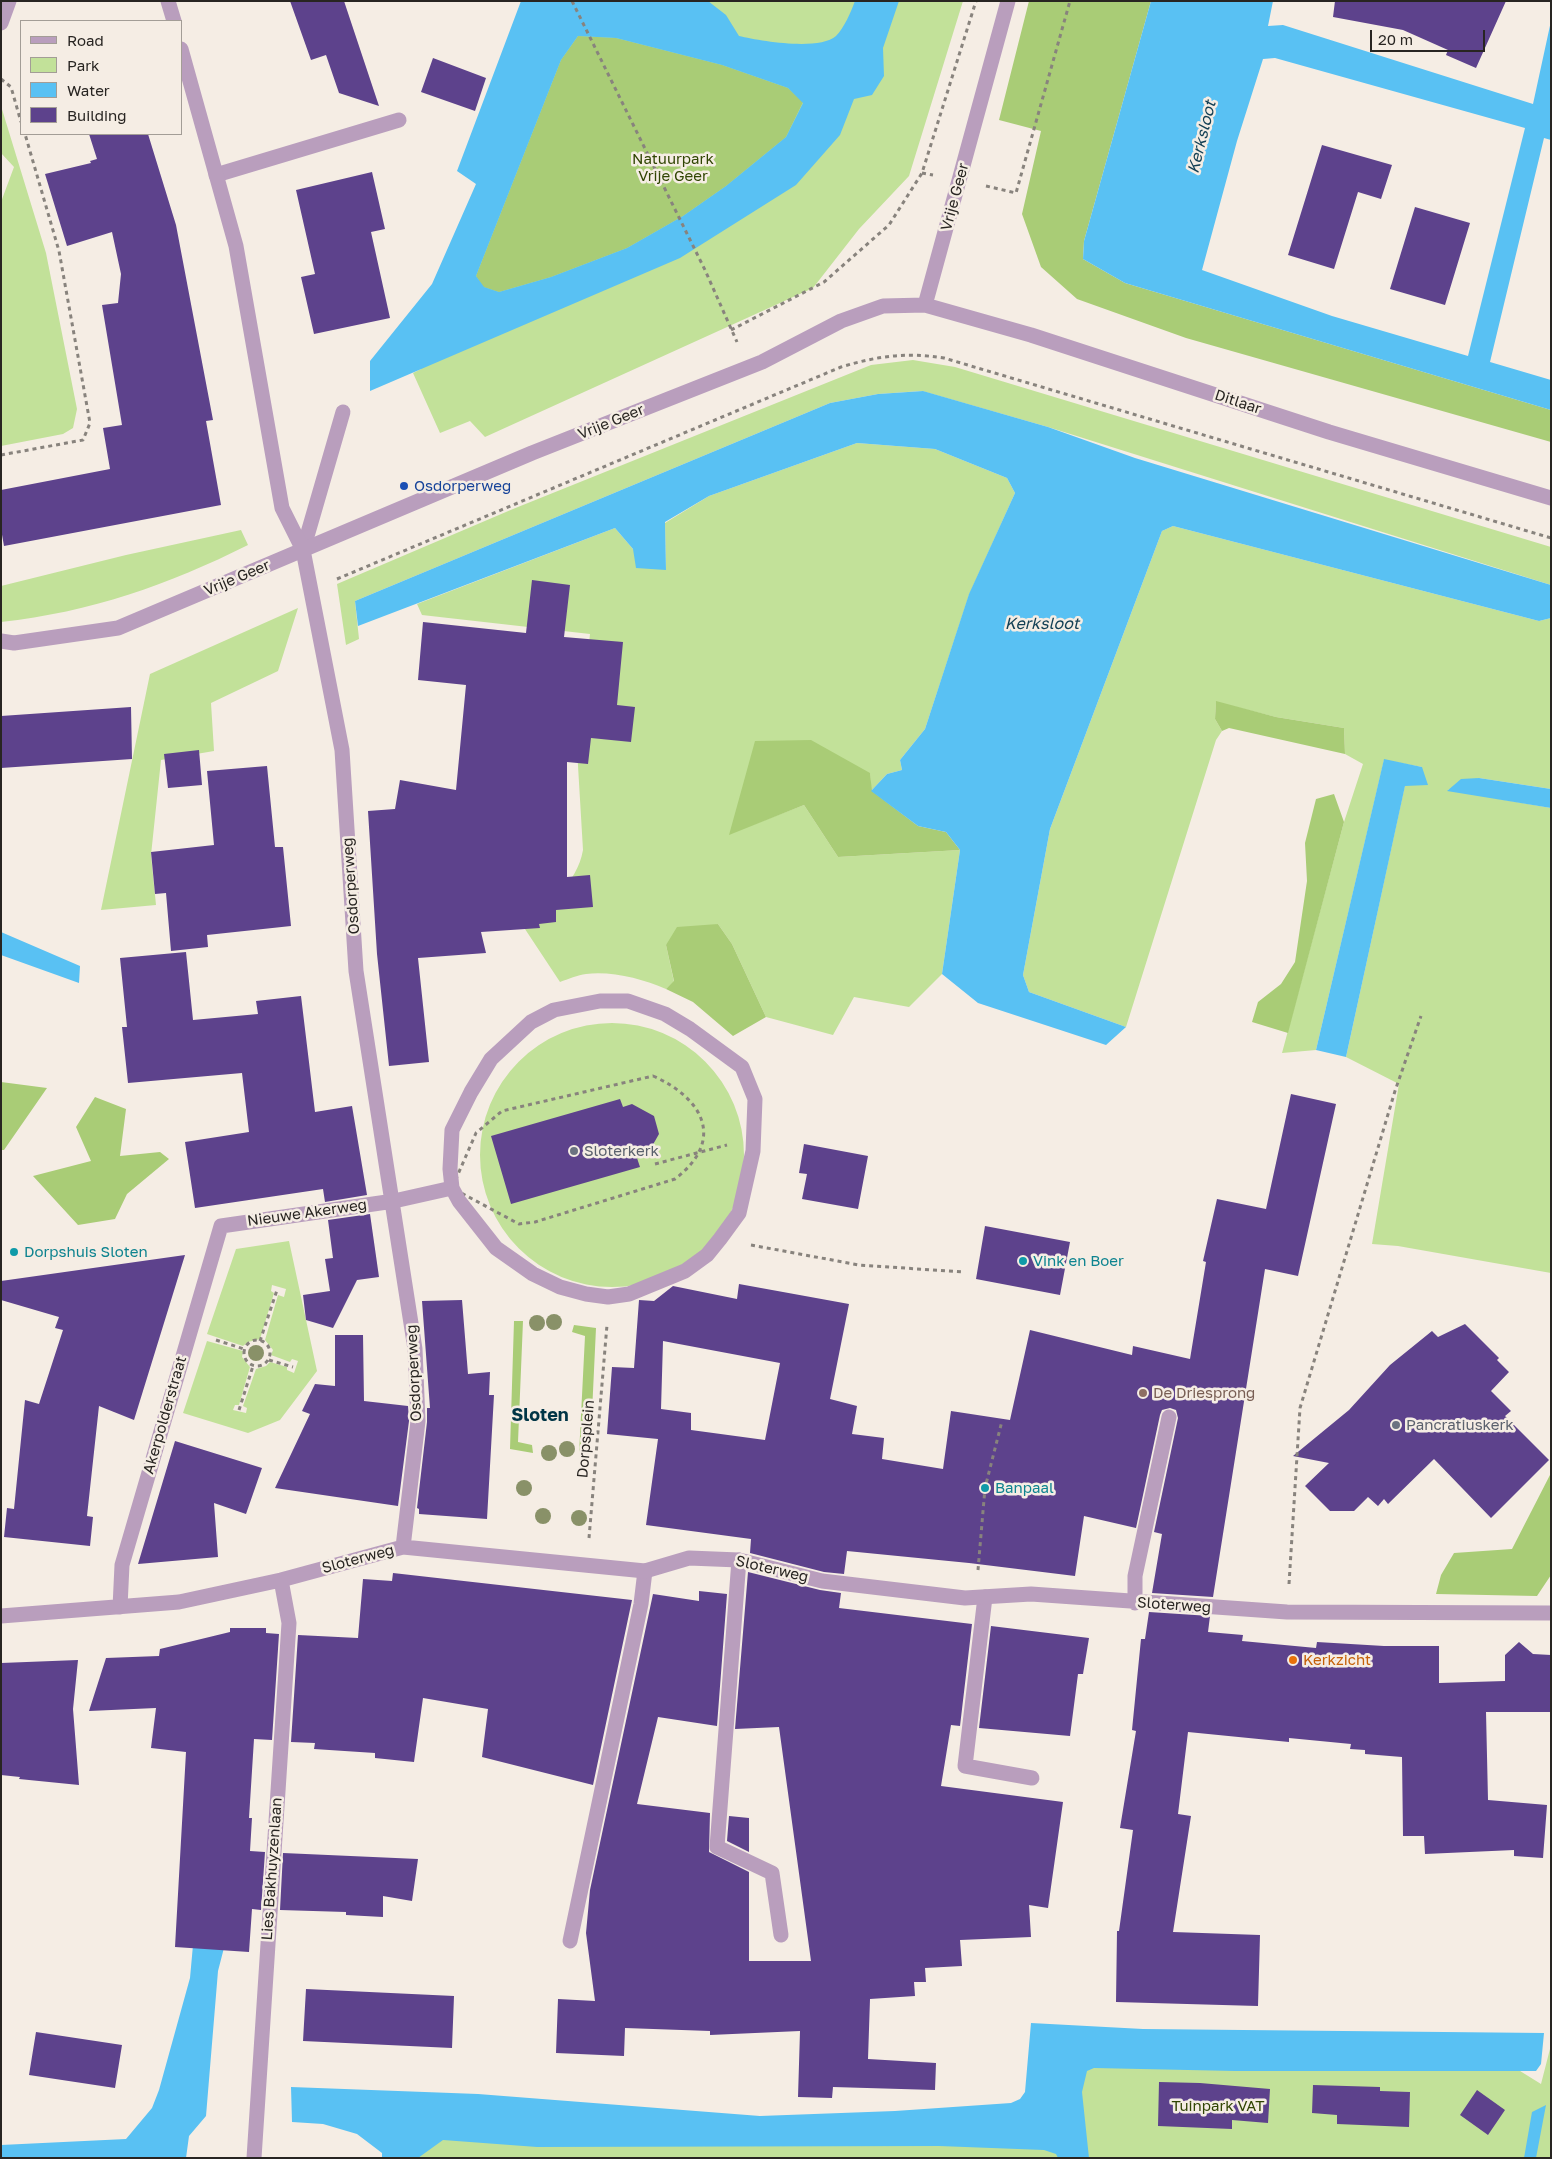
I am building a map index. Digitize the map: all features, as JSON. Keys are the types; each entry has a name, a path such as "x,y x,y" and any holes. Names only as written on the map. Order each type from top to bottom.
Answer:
{"street":[{"path":"1,23 9,1"},
{"path":"168,1 174,20"},
{"name":"Vrije Geer","path":"1,642 14,644 118,628 532,453 751,367 841,321 883,306 925,305 1008,1"},
{"name":"Osdorperweg","path":"182,53 236,246 282,508 303,550 342,750 356,971 394,1200 415,1349 418,1421 403,1547"},
{"path":"216,175 399,120"},
{"name":"Ditlaar","path":"925,305 1031,335 1329,432 1551,498"},
{"path":"303,550 343,412"},
{"path":"600,1001 628,1001 665,1014 690,1029 742,1067 755,1099 754,1138 739,1213 707,1255 685,1271 628,1294 608,1297 586,1294 560,1287 533,1274 496,1248 480,1230 452,1188 450,1169 452,1130 471,1092 491,1059 531,1022 554,1010 600,1001"},
{"path":"394,1200 452,1188"},
{"name":"Nieuwe Akerweg","path":"221,1226 394,1200"},
{"name":"Akerpolderstraat","path":"120,1607 122,1565 221,1226"},
{"path":"1135,1603 1135,1576 1169,1417"},
{"name":"Sloterweg","path":"1,1616 179,1602 281,1580 403,1547 645,1571 689,1558 739,1560 822,1581 965,1598 1031,1594 1135,1603 1287,1612 1373,1614 1551,1613"},
{"path":"739,1560 717,1847 772,1873 781,1935"},
{"path":"570,1941 641,1604 645,1571"},
{"name":"Lies Bakhuyzenlaan","path":"254,2158 289,1623 281,1580"},
{"path":"985,1597 965,1766 1032,1778"}],"path":[{"path":"572,1 705,270 731,330 751,367"},
{"path":"731,330 824,282 889,225 922,173 976,1"},
{"path":"922,173 1016,193 1070,1"},
{"path":"1,79 11,87 20,118"},
{"path":"1,455 83,440 90,423 59,251 25,135"},
{"path":"311,590 841,367 894,355 919,354 944,358 1551,538"},
{"path":"1287,1612 1300,1408 1395,1091 1421,1016"},
{"path":"653,1076 672,1085 698,1109 704,1133 700,1151 690,1167 675,1179 535,1222 519,1224 452,1188 476,1133 502,1111 653,1076"},
{"path":"655,1164 754,1138"},
{"path":"720,1239 817,1255 859,1265 964,1272"},
{"path":"260,1341 277,1290"},
{"name":"Dorpsplein","path":"586,1565 607,1324"},
{"path":"260,1341 270,1349 269,1360 262,1365 253,1366 245,1359 244,1350 250,1342 260,1341"},
{"path":"269,1360 293,1367"},
{"path":"239,1410 253,1366"},
{"path":"985,1597 978,1568 980,1538 985,1488 1002,1421"}],"green space":[{"name":"Natuurpark Vrije Geer","path":"545,1 963,1 909,176 859,229 813,288 485,437 470,421 440,433 413,373 421,369 559,18"},
{"path":"1029,1 1151,1 1084,241 1083,259 1125,283 1551,410 1551,442 1186,338 1077,299 1041,267 1022,214 1041,131 999,120"},
{"path":"578,36 616,38 722,65 788,88 803,102 786,137 726,186 683,216 627,248 551,277 499,292 483,287 476,276 561,60"},
{"path":"1,106 46,253 77,409 73,428 63,434 1,446 1,202 14,167 1,153"},
{"path":"913,360 955,367 1551,547 1551,585 1048,427 922,391 878,394 830,403 355,601 359,639 346,645 337,584 513,509 871,365"},
{"path":"857,443 935,449 1007,478 1015,493 969,595 925,729 900,760 902,770 887,774 871,791 870,773 729,834 804,805 838,857 960,850 942,974 909,1007 854,997 833,1035 766,1017 732,944 718,924 666,945 674,982 666,989 637,979 596,973 573,977 560,982 523,926 551,902 568,883 580,862 583,850 577,749 590,634 422,615 417,604 615,528 633,549 666,570 665,523 709,496"},
{"path":"1173,526 1539,621 1551,618 1551,789 1479,778 1448,790 1551,808 1551,1273 1398,1246 1372,1244 1399,1084 1346,1057 1405,785 1422,767 1384,760 1316,1050 1282,1053 1344,822 1363,764 1345,754 1344,728 1276,717 1216,702 1215,719 1222,731 1216,740 1126,1027 1029,992 1023,975 1050,829 1162,531"},
{"path":"241,530 248,545 158,584 98,604 1,622 1,586 126,555"},
{"path":"298,608 278,671 211,703 214,751 161,760 151,855 156,905 101,910 150,674"},
{"path":"1216,701 1276,717 1344,728 1345,754 1229,728 1222,731 1215,719"},
{"path":"811,740 870,773 872,791 918,826 946,832 960,850 838,857 804,805 729,835 755,741"},
{"path":"1334,794 1344,822 1288,1033 1252,1022 1258,1002 1281,984 1295,962 1307,881 1305,843 1316,799"},
{"path":"718,924 732,944 766,1017 733,1036 693,1002 666,989 674,981 666,945 677,927"},
{"path":"612,1023 638,1026 662,1033 685,1046 705,1062 721,1082 734,1105 741,1129 744,1155 741,1181 734,1205 721,1228 705,1248 685,1264 662,1277 638,1284 612,1287 586,1284 562,1277 539,1264 519,1248 503,1228 490,1205 483,1181 480,1155 483,1129 490,1105 503,1082 519,1062 539,1046 562,1033 586,1026"},
{"path":"1,1082 47,1088 4,1150 1,1150"},
{"path":"95,1097 126,1109 120,1156 160,1152 169,1159 127,1194 115,1219 78,1225 33,1176 91,1161 76,1127"},
{"path":"289,1241 317,1371 280,1420 248,1433 183,1413 207,1341 243,1351 242,1357 250,1367 239,1405 235,1405 233,1410 246,1413 247,1408 243,1406 256,1369 266,1366 270,1362 287,1367 287,1370 294,1373 298,1361 292,1359 290,1362 271,1355 273,1350 265,1340 278,1295 284,1297 286,1289 272,1285 271,1291 274,1293 260,1339 248,1342 243,1346 207,1334 236,1249"},
{"path":"514,1321 523,1321 518,1442 532,1445 533,1453 510,1449"},
{"path":"574,1325 596,1328 590,1455 579,1455 585,1336 572,1332"},
{"path":"1551,1473 1551,1575 1537,1596 1436,1594 1441,1575 1454,1553 1512,1549"},
{"name":"Tuinpark VAT","path":"1551,2045 1551,2158 389,2158 392,2124 1055,2121 1061,2052 1491,2053 1541,2084"}],"water":[{"path":"521,1 708,1 726,15 739,36 789,44 803,44 828,41 836,36 855,1 899,1 883,48 884,76 872,95 854,99 840,135 796,185 680,258 370,391 370,361 432,284 476,184 457,171","holes":["578,36 616,38 722,65 788,88 803,103 786,137 726,186 683,216 627,248 551,277 499,292 484,287 476,276 561,60"]},
{"path":"1151,1 1273,1 1268,26 1283,25 1533,104 1551,21 1551,140 1544,138 1490,362 1551,380 1551,410 1125,283 1083,259 1084,241","holes":["1275,58 1525,128 1468,356 1332,316 1202,270 1237,141 1263,59"]},
{"name":"Kerksloot","path":"923,391 1048,427 1135,458 1551,585 1551,618 1539,621 1173,526 1162,531 1050,829 1023,975 1029,992 1126,1027 1106,1045 978,1003 942,974 960,850 946,832 918,826 871,791 887,774 902,770 900,760 925,729 969,594 1015,493 1007,478 935,449 857,443 709,496 665,522 666,570 636,568 633,549 615,528 358,626 355,601 830,403 878,394"},
{"path":"1384,759 1422,767 1428,785 1405,786 1346,1057 1316,1050"},
{"path":"1479,778 1551,789 1551,808 1447,791 1461,779"},
{"path":"1,932 80,966 79,983 1,955"},
{"path":"225,1944 218,1971 206,2116 189,2136 186,2158 1,2158 1,2145 126,2139 152,2108 159,2090 190,1978 193,1945"},
{"path":"1031,2023 1143,2029 1544,2033 1541,2064 1536,2071 1235,2071 1094,2068 1087,2071 1082,2092 1089,2158 1058,2158 1056,2154 1044,2150 939,2146 537,2147 443,2140 418,2158 382,2158 382,2153 357,2134 323,2124 292,2122 291,2087 478,2094 760,2116 895,2111 1011,2103 1020,2099 1025,2092"},
{"path":"1546,2105 1536,2158 1524,2158 1532,2112"}],"building":[{"path":"290,1 344,1 379,106 339,93 326,55 311,60"},
{"path":"1335,1 1506,1 1476,68 1446,55 1448,50 1403,30 1333,17"},
{"path":"433,58 486,78 475,111 421,92"},
{"path":"89,135 148,135 176,225 213,420 206,421 221,505 4,546 1,529 1,490 110,469 103,428 122,425 102,305 118,303 121,274 112,232 67,246 45,174 91,163 90,161 97,159"},
{"path":"1322,145 1392,165 1381,199 1358,192 1334,269 1288,255"},
{"path":"372,172 385,229 371,232 390,318 314,334 301,277 315,274 296,190"},
{"path":"1415,207 1470,223 1445,305 1390,289"},
{"path":"532,580 570,585 564,637 623,642 617,705 635,707 631,742 591,738 588,764 567,762 567,877 590,875 593,907 556,910 556,922 539,924 540,928 481,932 486,953 418,958 429,1062 389,1066 377,954 368,811 395,809 400,780 456,790 466,685 418,680 423,622 526,633"},
{"path":"131,707 132,759 1,768 1,716"},
{"path":"199,750 202,785 168,788 164,754"},
{"path":"267,766 275,847 283,847 291,926 207,935 208,947 171,951 166,893 155,894 151,852 214,845 207,771"},
{"path":"186,952 193,1020 258,1014 256,1001 301,996 315,1112 352,1106 367,1195 325,1202 323,1189 195,1208 185,1142 249,1132 242,1073 128,1083 122,1027 127,1027 120,958"},
{"path":"1291,1094 1336,1104 1298,1276 1265,1269 1213,1597 1152,1593 1162,1534 1154,1532 1178,1418 1176,1410 1170,1408 1162,1410 1160,1415 1136,1528 1084,1516 1075,1576 847,1551 844,1574 824,1572 750,1553 751,1539 646,1525 658,1439 607,1434 612,1367 634,1368 639,1300 654,1301 673,1286 737,1299 739,1284 849,1304 830,1399 857,1406 852,1434 884,1438 882,1459 943,1469 951,1411 1010,1420 1030,1330 1132,1355 1133,1346 1190,1359 1206,1262 1203,1261 1217,1199 1266,1209","holes":["663,1341 780,1363 765,1440 691,1430 691,1413 661,1409"]},
{"name":"Sloterkerk","path":"620,1099 623,1107 632,1104 654,1116 659,1134 647,1155 637,1158 640,1167 511,1204 491,1136"},
{"path":"804,1144 868,1156 858,1209 802,1199 807,1174 799,1173"},
{"path":"370,1214 379,1277 357,1280 333,1328 306,1320 303,1295 330,1291 325,1259 333,1258 328,1220"},
{"name":"Vink en Boer","path":"985,1226 1070,1242 1060,1295 976,1279"},
{"path":"185,1255 134,1420 99,1406 87,1516 93,1517 90,1546 4,1537 7,1508 14,1509 25,1400 39,1404 63,1330 55,1328 59,1317 1,1300 1,1281"},
{"path":"462,1300 468,1374 490,1372 489,1395 494,1395 487,1519 419,1514 419,1509 417,1508 427,1408 430,1408 422,1301"},
{"name":"Pancratiuskerk","path":"1465,1324 1499,1358 1497,1360 1509,1372 1491,1391 1511,1411 1505,1416 1549,1460 1491,1518 1434,1459 1388,1504 1384,1499 1378,1506 1368,1497 1354,1511 1330,1511 1305,1486 1329,1463 1293,1456 1349,1410 1390,1365 1432,1331 1438,1337"},
{"path":"335,1335 363,1335 364,1401 408,1406 409,1421 398,1506 275,1488 310,1414 302,1411 315,1384 335,1386"},
{"path":"175,1441 262,1468 246,1514 214,1503 218,1557 138,1564"},
{"path":"748,1572 820,1590 841,1593 839,1608 972,1624 960,1726 951,1725 941,1786 1063,1802 1048,1908 1029,1905 1031,1937 960,1940 962,1966 925,1968 926,1982 914,1982 915,1996 870,1999 868,2059 936,2063 935,2090 833,2087 832,2098 798,2097 800,2031 710,2035 710,2031 625,2028 624,2056 556,2053 558,1999 595,2001 586,1933 590,1890 653,1594 699,1601 699,1591 727,1594 717,1726 658,1717 637,1804 710,1813 709,1852 749,1872 749,1961 811,1961 779,1727 735,1729"},
{"path":"393,1573 632,1600 593,1785 482,1757 488,1709 423,1698 414,1762 375,1758 375,1753 314,1749 315,1743 291,1742 298,1635 358,1638 363,1579 392,1581"},
{"path":"1149,1612 1210,1616 1208,1632 1243,1635 1242,1641 1316,1648 1317,1642 1384,1646 1439,1646 1439,1683 1505,1681 1505,1655 1519,1642 1533,1654 1551,1655 1551,1712 1486,1712 1488,1800 1547,1805 1543,1858 1514,1856 1514,1850 1425,1854 1424,1836 1403,1836 1402,1757 1365,1754 1365,1750 1350,1749 1351,1744 1289,1738 1289,1742 1188,1732 1178,1814 1191,1816 1173,1932 1260,1935 1258,2006 1116,2002 1117,1931 1119,1931 1133,1830 1120,1828 1136,1731 1132,1730 1141,1639 1145,1639"},
{"path":"991,1626 1089,1638 1083,1674 1078,1674 1070,1736 979,1728"},
{"path":"230,1628 266,1628 266,1633 279,1634 272,1740 254,1739 249,1818 252,1818 250,1851 265,1852 261,1910 252,1909 249,1952 175,1947 186,1752 151,1748 156,1708 89,1711 106,1658 159,1656 160,1649 230,1632"},
{"path":"78,1660 73,1709 79,1785 19,1779 20,1777 1,1775 1,1663"},
{"path":"729,1816 749,1818 749,1852 727,1841"},
{"path":"283,1853 418,1859 412,1901 383,1896 383,1917 346,1915 346,1912 280,1910"},
{"path":"306,1989 454,1996 452,2048 303,2041"},
{"path":"36,2032 122,2045 115,2088 29,2075"},
{"path":"1159,2082 1200,2083 1270,2089 1268,2123 1232,2120 1232,2129 1158,2126"},
{"path":"1313,2085 1380,2087 1380,2091 1410,2092 1409,2127 1337,2124 1337,2115 1312,2113"},
{"path":"1477,2090 1505,2110 1488,2135 1460,2115"}],"place":[{"name":"Osdorperweg","path":"404,486"},
{"name":"Sloterkerk","path":"574,1151"},
{"name":"Dorpshuis Sloten","path":"14,1252"},
{"name":"Vink en Boer","path":"1023,1261"},
{"name":"De Driesprong","path":"1143,1393"},
{"name":"Pancratiuskerk","path":"1396,1425"},
{"name":"Banpaal","path":"985,1488"},
{"name":"Kerkzicht","path":"1293,1660"}],"district":[{"name":"Sloten","path":"540,1415"}]}
